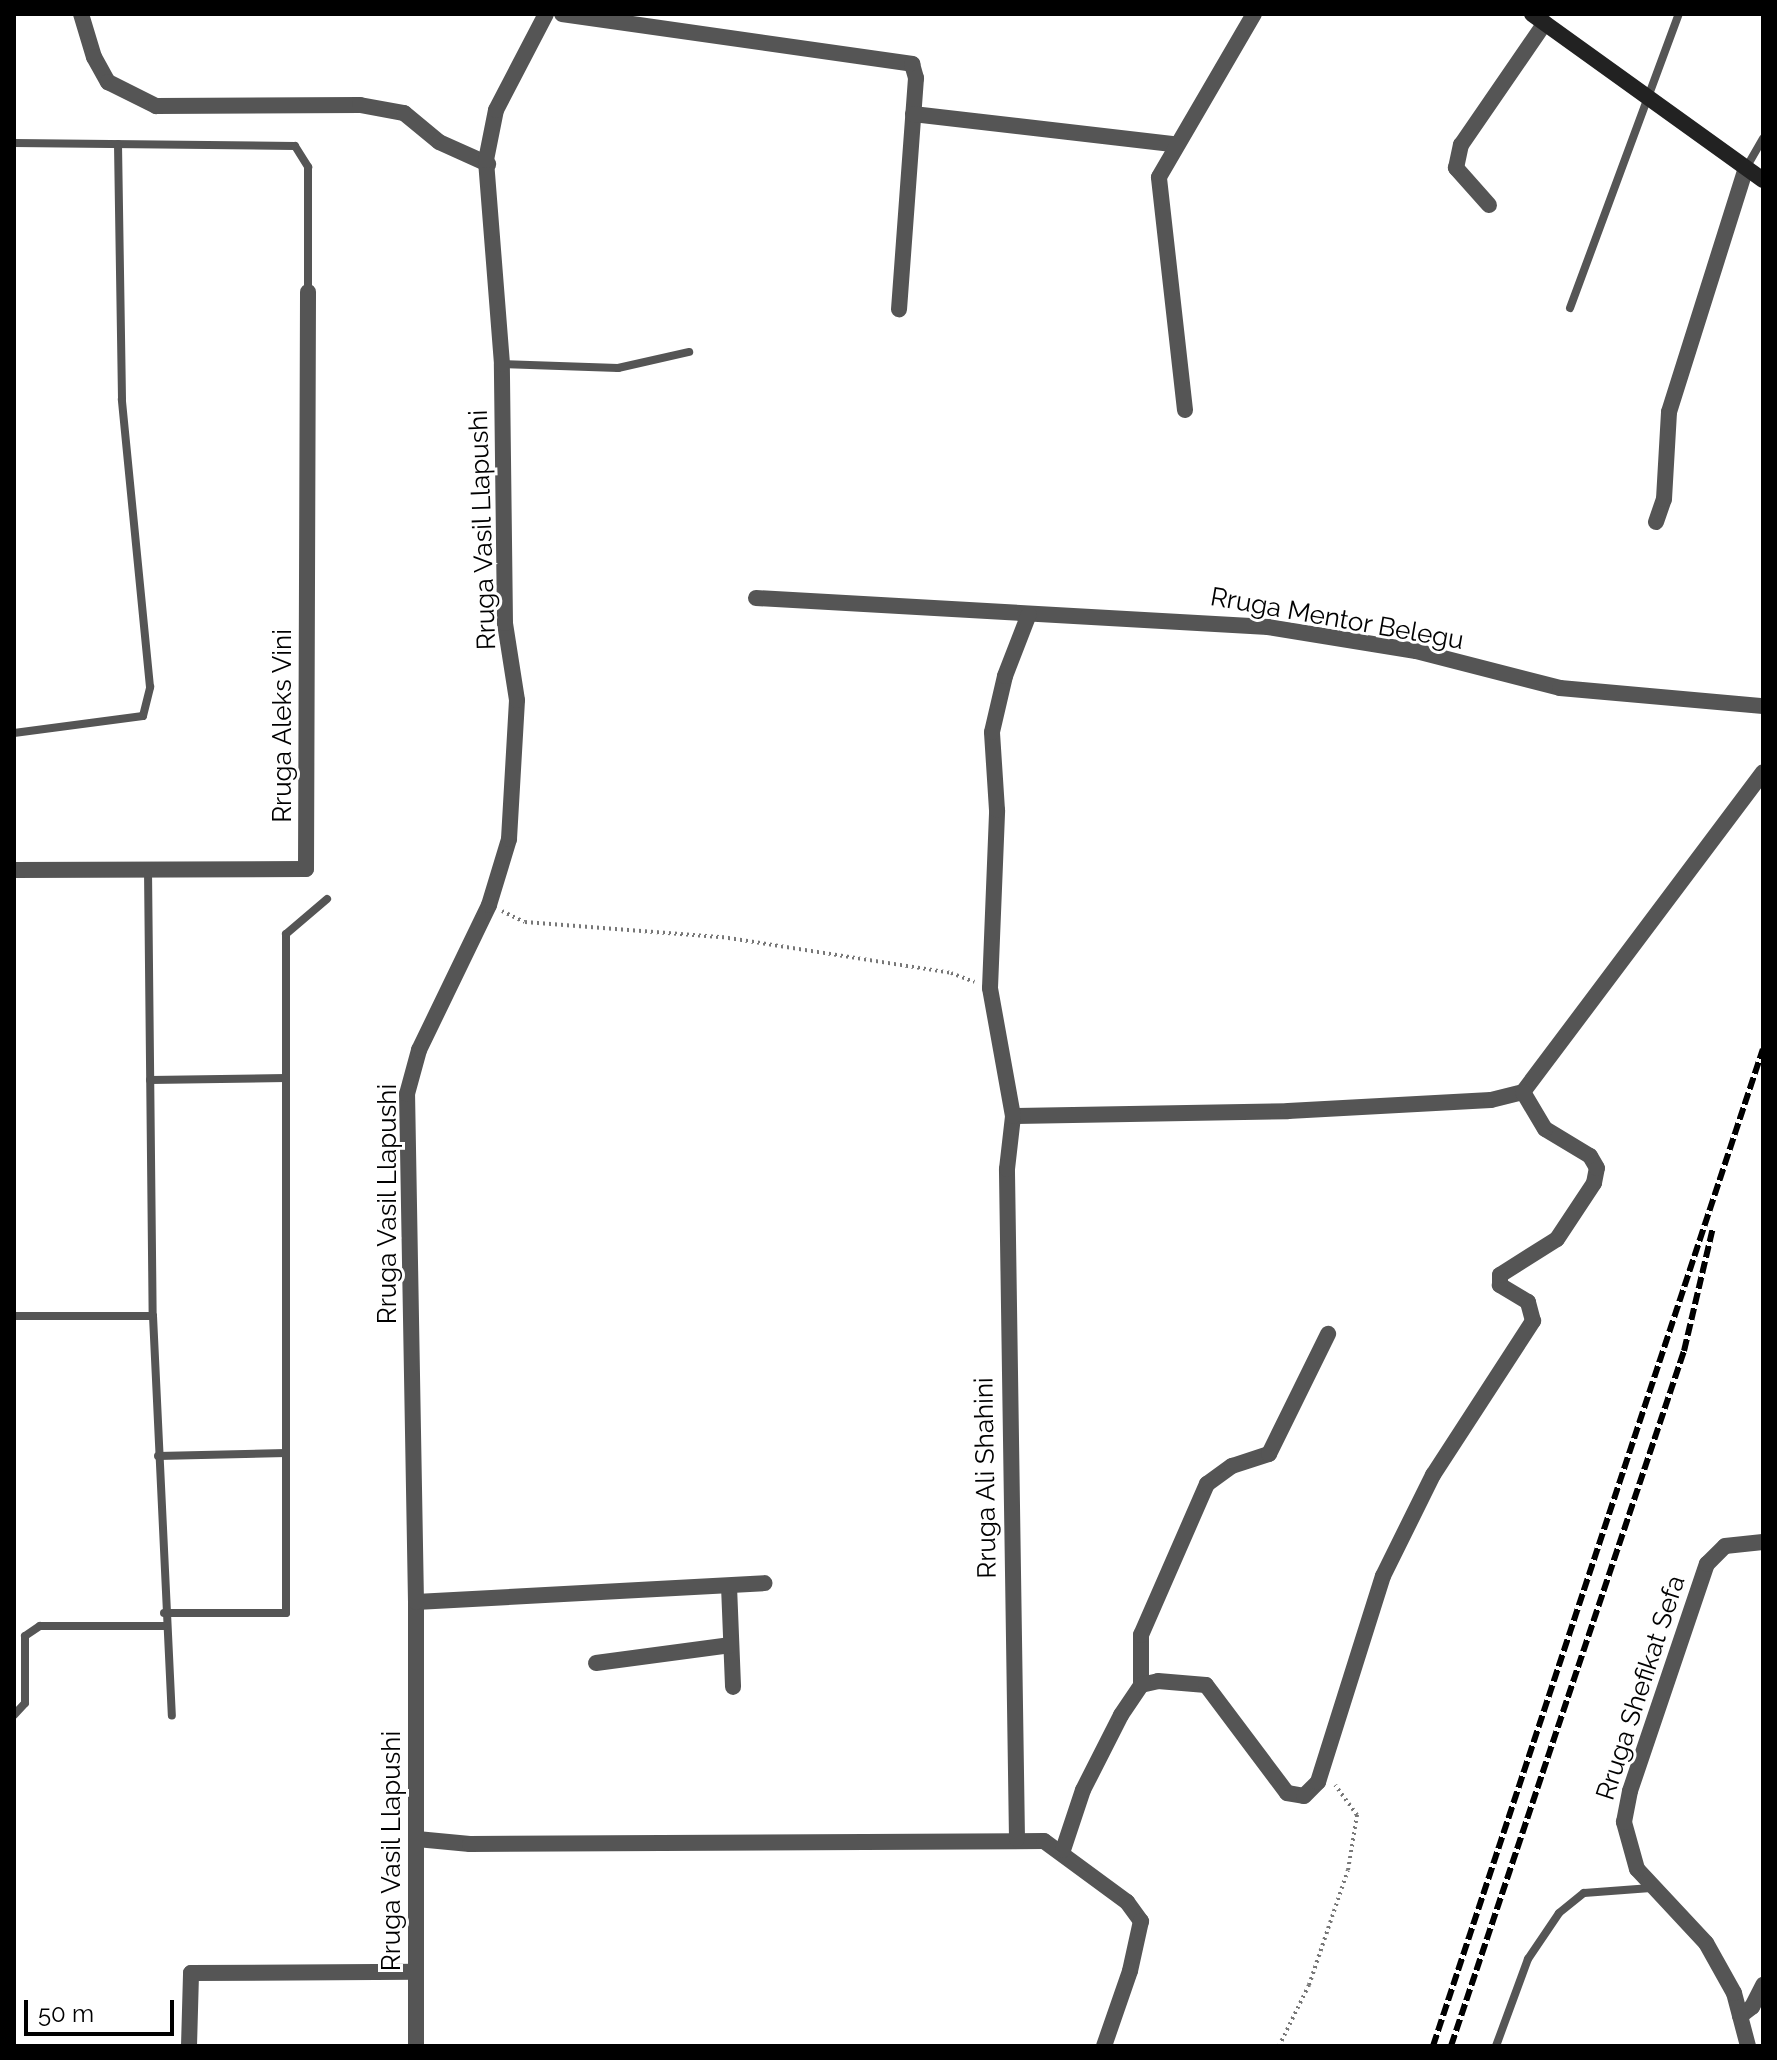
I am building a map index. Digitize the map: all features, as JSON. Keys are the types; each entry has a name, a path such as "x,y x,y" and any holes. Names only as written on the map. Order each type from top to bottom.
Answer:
{"street":[{"path":"81,14 94,57 108,82 156,106 360,105 389,110 404,113 439,142 488,164"},
{"name":"Rruga Vasil Llapushi","path":"416,2046 416,1602 407,1094 419,1050 489,905 509,839 517,700 505,623 502,364 488,164 496,110 546,14"},
{"path":"562,14 805,52 906,61 915,70 899,309"},
{"path":"1185,410 1159,177 1174,144 1254,14"},
{"path":"1489,205 1456,168 1461,145 1538,19 1763,180"},
{"path":"913,114 1174,144"},
{"path":"1656,522 1664,499 1669,412 1746,168"},
{"name":"Rruga Aleks Vini","path":"14,870 306,869 308,292"},
{"name":"Rruga Mentor Belegu","path":"756,598 1268,627 1416,651 1560,688 1763,706"},
{"name":"Rruga Ali Shahini","path":"1017,1839 1007,1184 1013,1116 990,988 997,810 992,732 1005,676 1029,614"},
{"path":"1013,1116 1288,1111 1491,1100 1523,1092 1763,772"},
{"path":"1141,1685 1158,1681 1206,1685 1287,1793 1311,1792 1323,1771 1383,1576 1433,1475 1533,1321 1528,1302 1500,1285 1500,1275 1557,1239 1594,1183 1597,1168 1590,1156 1545,1129 1523,1092"},
{"path":"1063,1850 1083,1790 1141,1685 1141,1635 1207,1484 1232,1466 1269,1454 1328,1334"},
{"name":"Rruga Shefikat Sefa","path":"1748,2046 1734,1993 1706,1943 1651,1888 1637,1869 1625,1835 1630,1791 1712,1553 1733,1543 1763,1542"},
{"path":"416,1602 764,1583"},
{"path":"729,1586 733,1687"},
{"path":"596,1663 731,1645"},
{"path":"417,1839 470,1844 1044,1841 1063,1850 1127,1902 1141,1921 1134,1959 1104,2046"},
{"path":"189,2046 191,1973 416,1972"},
{"path":"1740,2016 1752,2007 1763,1985"}],"lane":[{"path":"1570,308 1644,96 1679,14"},
{"path":"1746,168 1763,138"},
{"path":"14,143 295,146 308,167 308,292"},
{"path":"14,733 143,716 150,687 122,399 118,144"},
{"path":"502,364 618,368 689,352"},
{"path":"148,869 153,1316 164,1626 172,1716"},
{"path":"164,1613 286,1613 286,934 327,899"},
{"path":"150,1080 286,1078"},
{"path":"14,1316 153,1316"},
{"path":"158,1456 286,1453"},
{"path":"14,1715 25,1703 25,1636 40,1626 164,1626"},
{"path":"1496,2046 1528,1959 1559,1913 1584,1893 1651,1888"}],"path":[{"path":"489,905 525,922 722,937 951,973 990,988"},
{"path":"1279,2046 1309,1985 1348,1870 1357,1815 1323,1771"}],"railway":[{"path":"1433,2046 1763,1049"},
{"path":"1451,2046 1684,1351 1713,1227"}]}
